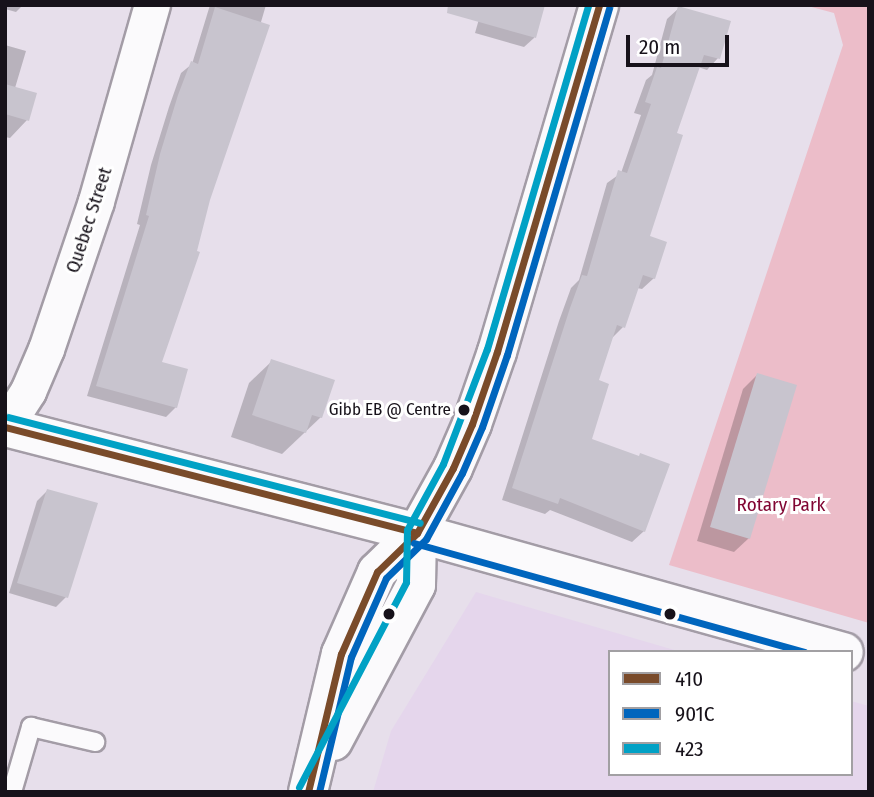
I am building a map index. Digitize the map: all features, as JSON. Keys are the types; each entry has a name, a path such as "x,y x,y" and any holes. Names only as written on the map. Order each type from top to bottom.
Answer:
{"main road":[{"path":"310,785 416,585 417,533 453,468 497,352 599,5"},
{"path":"5,427 417,533 837,650"}],"street":[{"name":"Quebec Street","path":"5,427 28,391 46,349 96,201 152,5"}],"lane":[{"path":"12,792 31,727 95,742"}],"shaded area":[{"path":"476,592 674,650 608,650 608,776 853,776 853,702 869,706 869,792 373,792 391,731"}],"green space":[{"name":"Rotary Park","path":"804,5 869,5 869,623 669,565 843,45 834,13"}],"building":[{"path":"448,5 545,5 536,38 447,13"},
{"path":"678,6 731,21 720,59 704,55 677,133 683,135 650,236 667,242 655,279 643,275 625,328 617,325 599,380 609,384 592,439 670,464 645,532 560,498 558,504 512,488 570,308 582,275 587,276 618,170 627,173 651,104 645,102 657,67 661,68"},
{"path":"215,7 270,25 210,200 197,251 200,252 162,362 188,369 177,408 96,386 149,216 146,215 160,154 178,95 191,61 198,64"},
{"path":"5,84 37,93 29,121 5,114"},
{"path":"271,359 335,380 322,418 312,415 306,433 252,415"},
{"path":"757,373 797,385 750,539 710,527"},
{"path":"47,489 98,503 68,598 17,583"}],"transit line":[{"name":"423","path":"299,787 406,582 407,530 443,464 487,349 588,5"},
{"name":"410","path":"308,792 341,654 377,572 417,533 453,468 472,424 497,352 599,5"},
{"name":"901C","path":"319,792 351,657 386,578 426,539 462,473 482,427 507,355 609,8"},
{"name":"423","path":"8,417 420,523"},
{"name":"410","path":"5,427 417,533"},
{"name":"901C","path":"414,543 797,650"}],"place":[{"name":"Gibb EB @ Centre","path":"464,410"}]}
